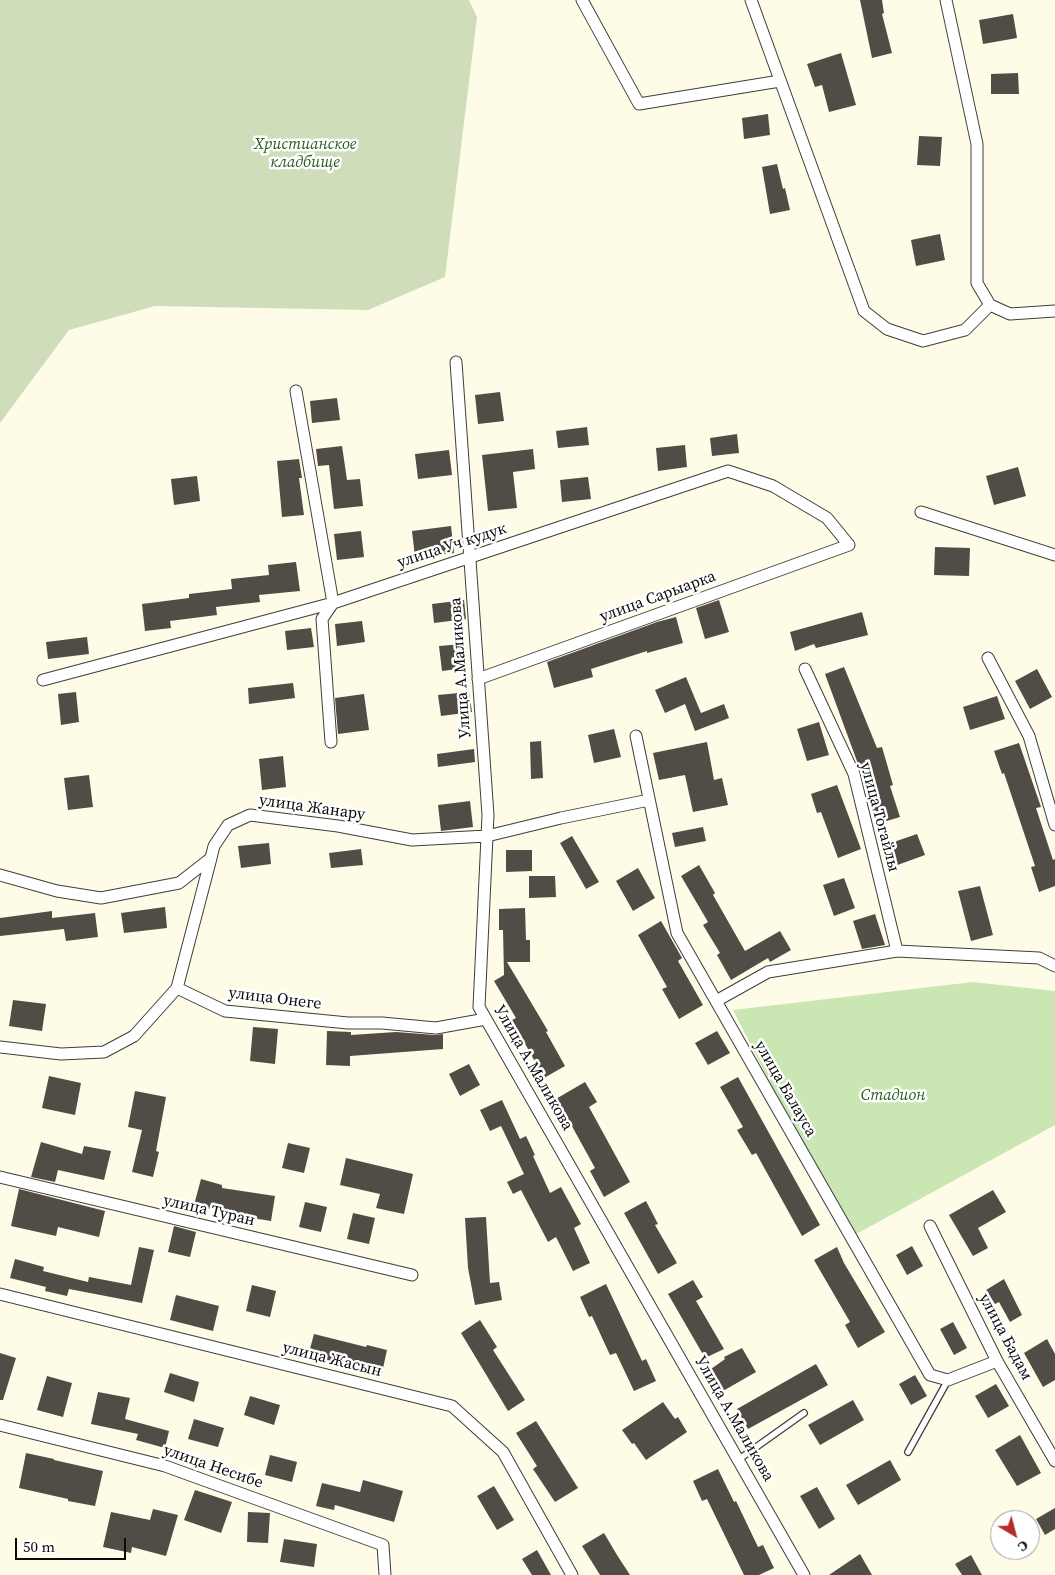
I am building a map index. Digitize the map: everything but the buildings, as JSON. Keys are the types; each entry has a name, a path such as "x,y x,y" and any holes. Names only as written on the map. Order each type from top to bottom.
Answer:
{"street":[{"path":"582,0 639,104 780,81"},
{"path":"751,0 864,310 887,329 923,341 965,330 990,305"},
{"path":"946,0 977,144 977,283 990,305 1010,314 1055,311"},
{"name":"Улица А.Маликова","path":"456,362 488,814 479,1007 804,1575"},
{"path":"296,391 333,603 322,619 331,742"},
{"name":"улица Уч кудук","path":"44,680 333,603 728,471 773,486 827,518 849,545"},
{"path":"921,512 1055,556"},
{"name":"улица Сарыарка","path":"478,679 849,545"},
{"path":"988,658 1029,736 1055,825"},
{"name":"улица Тогайлы","path":"805,669 854,774 897,951"},
{"name":"улица Балауса","path":"636,736 677,934 930,1375 948,1380"},
{"name":"улица Жанару","path":"0,876 57,890 101,898 179,883 211,858 214,846 228,826 250,815 338,826 412,840 486,836 649,800"},
{"path":"0,1047 61,1054 104,1052 134,1036 177,988 211,858"},
{"path":"716,1001 768,972 897,951 1039,958 1055,966"},
{"name":"улица Онеге","path":"177,988 225,1012 348,1023 382,1023 436,1028 486,1019"},
{"name":"улица Туран","path":"0,1177 412,1275"},
{"name":"улица Бадам","path":"930,1226 997,1360 1055,1461"},
{"name":"улица Жасын","path":"0,1294 452,1406 503,1452 572,1575"},
{"path":"948,1380 997,1360"},
{"name":"улица Несибе","path":"0,1425 165,1466 383,1545 384,1575"}],"lane":[{"path":"908,1452 948,1380"},
{"path":"738,1460 804,1413"}],"green space":[{"name":"Христианское кладбище","path":"0,0 469,0 477,17 445,277 368,310 155,306 69,330 0,423"},
{"name":"Стадион","path":"973,982 1055,991 1055,1125 849,1238 733,1010"}]}
